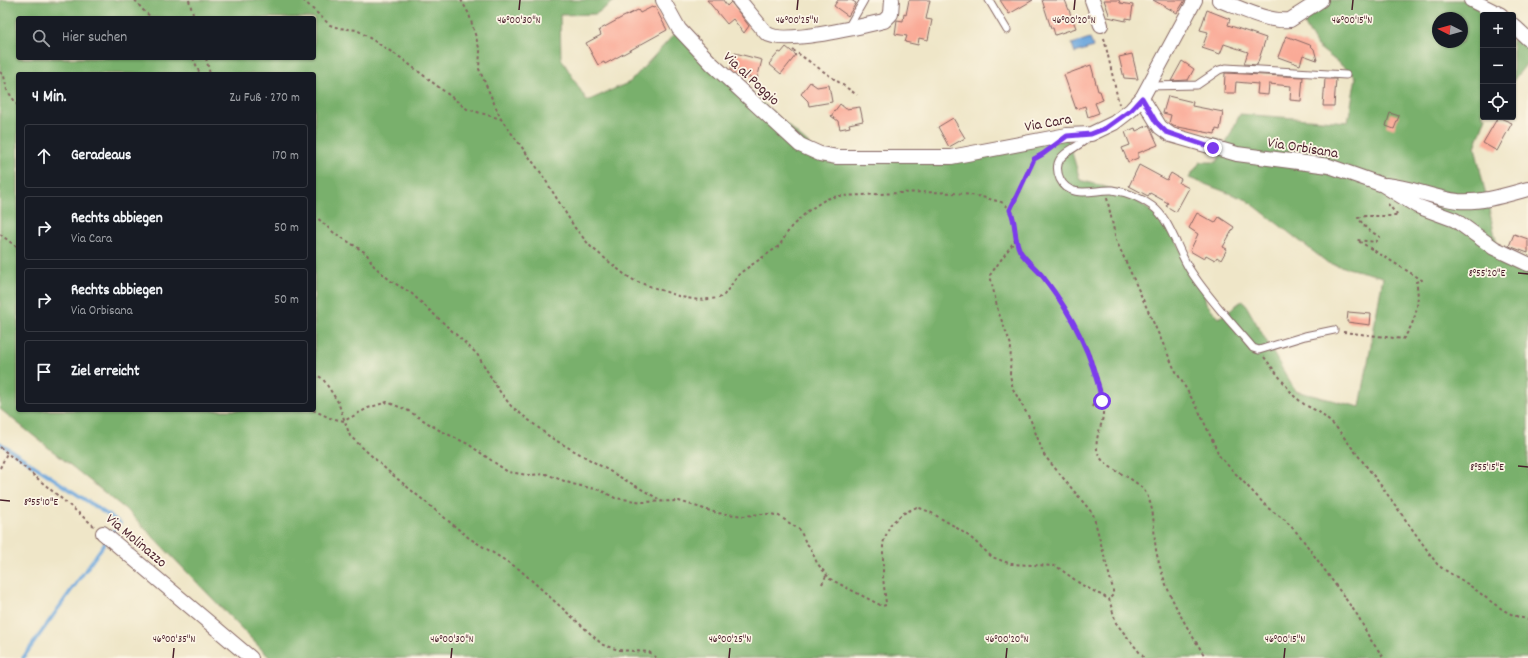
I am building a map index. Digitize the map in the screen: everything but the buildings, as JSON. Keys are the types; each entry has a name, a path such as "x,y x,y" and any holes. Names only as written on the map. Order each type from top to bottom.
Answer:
{"street":[{"name":"Via al Poggio","path":"663,0 679,29 711,63 779,127 800,144 820,154 837,157"},
{"path":"739,0 768,35 786,38 887,20 892,10 892,0"},
{"path":"1092,0 1101,25"},
{"name":"Via Cara","path":"837,157 951,157 1067,136 1091,134 1106,128 1123,117 1145,92 1195,0"},
{"path":"1219,0 1272,19 1284,21 1290,20 1321,0"},
{"path":"1472,0 1495,12"},
{"path":"1516,28 1528,39"},
{"name":"Via Orbisana","path":"1145,92 1160,127 1172,135 1237,154 1329,166 1383,185 1417,206 1455,220 1494,248 1528,264"},
{"path":"1383,185 1403,186 1459,201 1492,198 1528,189"},
{"name":"Via Molinazzo","path":"103,533 251,658"}],"lane":[{"path":"747,0 754,18"},
{"path":"848,28 864,0"},
{"path":"988,0 1007,30"},
{"path":"1145,92 1197,85 1219,70 1226,68 1346,75"},
{"path":"1091,134 1084,143 1071,148 1062,156 1059,166 1060,178 1068,188 1073,191 1086,192 1105,190 1131,195 1156,209 1166,223 1190,270 1253,348 1259,350 1305,336 1334,330"}],"path":[{"path":"135,0 150,16"},
{"path":"189,0 193,16"},
{"path":"303,0 330,25 339,28 357,30 401,58 467,109 501,119"},
{"path":"461,0 469,14 480,51 479,69 501,119 541,172 575,228 592,247 624,274 635,281 681,297 699,300 719,298 724,294 740,273 779,246 792,227 808,211 826,199 838,196 935,193 976,194 1001,201 1010,210 1014,217 1016,239 1025,257 1044,278 1086,346 1100,391 1103,411 1096,440 1098,454 1102,460 1135,481 1146,493 1155,526 1157,557 1163,575 1180,616 1206,658"},
{"path":"1101,25 1123,117"},
{"path":"786,38 787,46 856,95"},
{"path":"194,60 199,72"},
{"path":"206,60 210,72"},
{"path":"0,72 4,76 7,90 16,103"},
{"path":"1010,210 1034,159 1049,149"},
{"path":"1334,330 1403,339 1411,329 1419,294 1416,282 1422,280 1357,240 1376,242 1380,237 1367,229 1358,218 1365,216 1398,216 1381,195 1383,185"},
{"path":"1105,190 1116,240 1174,368 1198,409 1220,457 1268,508 1285,520 1300,536 1358,616 1370,639 1384,658"},
{"path":"316,217 333,232 366,253 374,266 391,281 411,293 477,354 498,389 511,406 550,437 663,502"},
{"path":"0,234 16,246"},
{"path":"1016,239 990,275 998,311 1011,345 1010,375 1013,389 1031,420 1044,455 1093,514 1113,589 1113,594 1109,599"},
{"path":"1259,350 1294,396 1305,406 1319,412 1336,427 1385,490 1437,564 1445,571 1465,582 1507,613 1518,618 1528,619"},
{"path":"316,374 323,379 338,402 350,436 388,471 469,538 519,569 603,645 619,650 650,652 657,658"},
{"path":"1092,407 1100,391"},
{"path":"316,411 330,418 344,421 368,408 387,402 407,410 439,430 468,444 508,472 528,475 546,474 572,484 600,490 615,498 643,502 679,501 717,513 745,516 771,514 778,516 800,530 817,562 834,582 853,590 876,604 886,606 883,578 884,543 890,525 902,514 917,507 930,512 954,526 970,537 992,557 1011,564 1056,566 1082,585 1109,599"},
{"name":"Via Molinazzo","path":"0,447 103,533"},
{"path":"0,468 7,453"},
{"path":"822,584 827,574"},
{"path":"1109,599 1112,613 1120,630 1144,658"}],"green space":[{"path":"0,0 616,0 596,14 560,15 561,58 587,101 630,82 679,29 820,154 951,157 1067,135 1080,180 1127,193 1166,223 1203,288 1206,303 1219,318 1243,300 1295,391 1360,407 1383,277 1328,263 1247,200 1189,178 1200,162 1217,162 1240,114 1348,122 1356,77 1317,46 1299,14 1321,0 1471,0 1495,12 1480,12 1480,120 1485,120 1475,147 1500,258 1528,267 1528,658 270,658 129,512 0,409"},
{"path":"1516,28 1528,39 1528,62 1516,77"}],"water":[{"path":"1090,38 1093,47 1075,53 1072,44"}],"waterway":[{"path":"0,443 120,523 111,535"},
{"path":"23,658 107,540"}],"route":[{"path":"1102,401 1086,346 1044,278 1020,251 1016,239 1014,217 1010,210 1034,159 1067,136 1091,134 1106,128 1131,110 1142,98 1156,122 1166,132 1213,148"}]}
